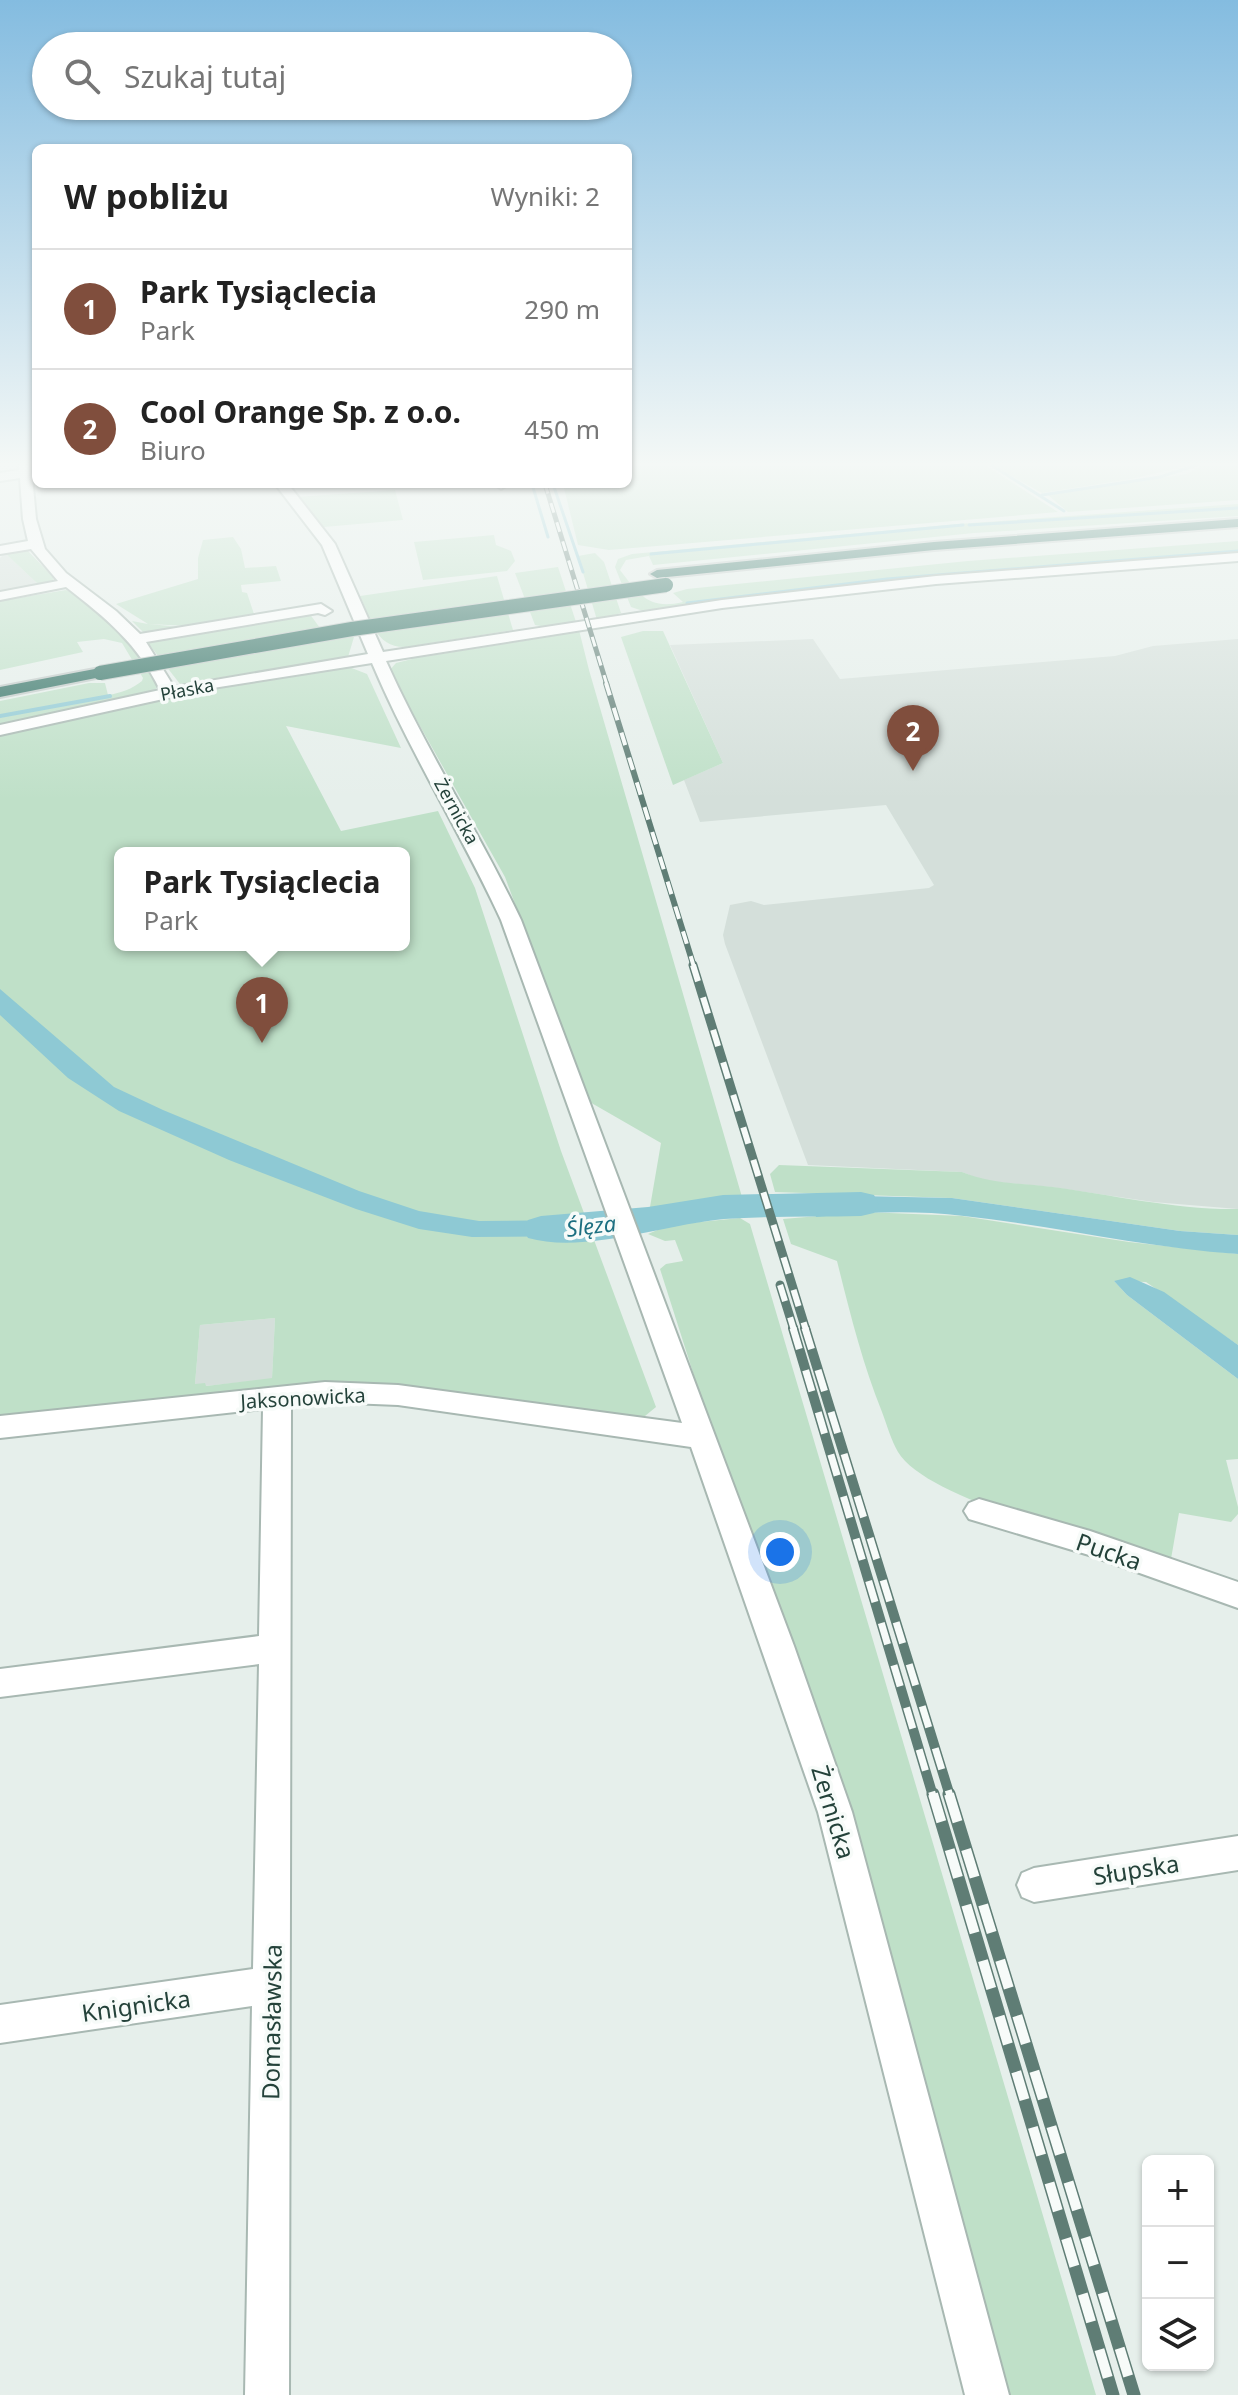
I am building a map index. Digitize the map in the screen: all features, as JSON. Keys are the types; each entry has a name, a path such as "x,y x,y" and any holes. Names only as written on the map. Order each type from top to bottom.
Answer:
{"highway":[{"path":"0,680 97,668 680,577"},
{"path":"662,579 689,577"},
{"path":"0,692 97,668"}],"street":[{"path":"66,577 115,617 135,639 151,658 169,692"},
{"name":"Żernicka","path":"342,577 397,703 494,881 796,1697 835,1812 987,2395"},
{"name":"Płaska","path":"0,730 169,692 376,656 826,591 998,577"},
{"path":"0,596 72,582"},
{"path":"135,639 323,609"},
{"name":"Jaksonowicka","path":"0,1427 325,1392 398,1395 701,1437"},
{"name":"Domasławska","path":"267,2395 277,1396"},
{"name":"Pucka","path":"979,1511 1090,1543 1238,1595"},
{"path":"0,1683 274,1648"},
{"name":"Słupska","path":"1034,1885 1238,1853"},
{"name":"Knignicka","path":"0,2024 271,1985"}],"shaded area":[{"path":"0,577 30,577 39,585 0,592"},
{"path":"813,639 840,679 1115,656 1153,646 1238,639 1238,1209 984,1181 962,1172 808,1165 725,944 723,935 730,905 751,901 764,905 934,885 886,805 700,822 684,780 723,763 670,645"},
{"path":"275,1318 272,1379 205,1386 195,1384 200,1325"}],"green space":[{"path":"30,577 53,577 54,582 39,585"},
{"path":"280,577 281,581 241,585 254,614 187,626 149,624 181,627 148,633 132,621 148,624 116,604 198,579"},
{"path":"422,577 453,577 423,580"},
{"path":"497,577 513,630 396,646 381,638 360,596"},
{"path":"516,577 561,577 576,622 546,627 535,625"},
{"path":"584,577 609,577 621,613 597,620"},
{"path":"619,577 625,577 639,593 653,602 671,604 683,602 673,593 687,589 810,577 945,577 646,612 631,607"},
{"path":"66,590 92,606 133,646 157,688 146,694 0,727 0,701 89,683 105,683 108,695 142,681 122,643 104,639 77,642 83,652 0,670 0,601"},
{"path":"309,613 320,628 343,624 354,637 348,657 180,684 148,643"},
{"path":"579,630 742,1197 650,1207 661,1143 588,1101 505,877 389,671 396,663 412,659 409,655 561,632 558,634"},
{"path":"643,631 663,631 723,763 673,785 621,637"},
{"path":"344,665 367,674 401,748 286,726 341,831 438,811 475,888 561,1151 656,1407 642,1423 407,1389 0,1420 0,733 170,694","holes":["275,1318 272,1378 206,1386 205,1383 195,1384 200,1325"]},
{"path":"779,1165 962,1172 995,1181 1168,1205 1238,1209 1238,1235 1180,1231 952,1198 775,1192 770,1174"},
{"path":"865,1212 962,1216 1129,1242 1238,1254 1238,1345 1146,1282 1114,1281 1127,1295 1238,1379 1238,1459 1226,1460 1238,1514 1231,1522 1179,1513 1171,1559 1024,1519 945,1488 916,1470 898,1452 891,1437 862,1356 837,1261 791,1244 783,1219"},
{"path":"740,1218 750,1224 1096,2395 1008,2395 854,1814 697,1385 660,1269 666,1264 683,1261 675,1240 665,1241 648,1234 669,1225"}],"water":[{"path":"0,989 114,1087 163,1110 359,1191 419,1211 479,1221 572,1220 577,1217 588,1221 593,1236 472,1237 419,1229 356,1209 229,1160 119,1111 68,1078 0,1015"},
{"path":"812,1195 952,1198 1180,1231 1238,1235 1238,1254 945,1214 890,1212 816,1217"},
{"path":"1130,1277 1164,1292 1238,1345 1238,1379 1127,1295 1114,1281"}],"waterway":[{"path":"687,603 915,577"},
{"path":"0,716 110,696"},
{"name":"Ślęza","path":"541,1229 648,1220 723,1207 861,1204"}],"railway":[{"path":"574,577 607,685"},
{"path":"606,683 694,967"},
{"path":"693,965 806,1330"},
{"path":"780,1285 794,1330"},
{"path":"793,1328 933,1796"},
{"path":"805,1328 950,1796"},
{"path":"933,1794 1113,2395"},
{"path":"949,1794 1134,2395"}],"place":[{"name":"Cool Orange Sp. z o.o.","path":"913,771"},
{"name":"Park Tysiąclecia","path":"262,1043"}]}
